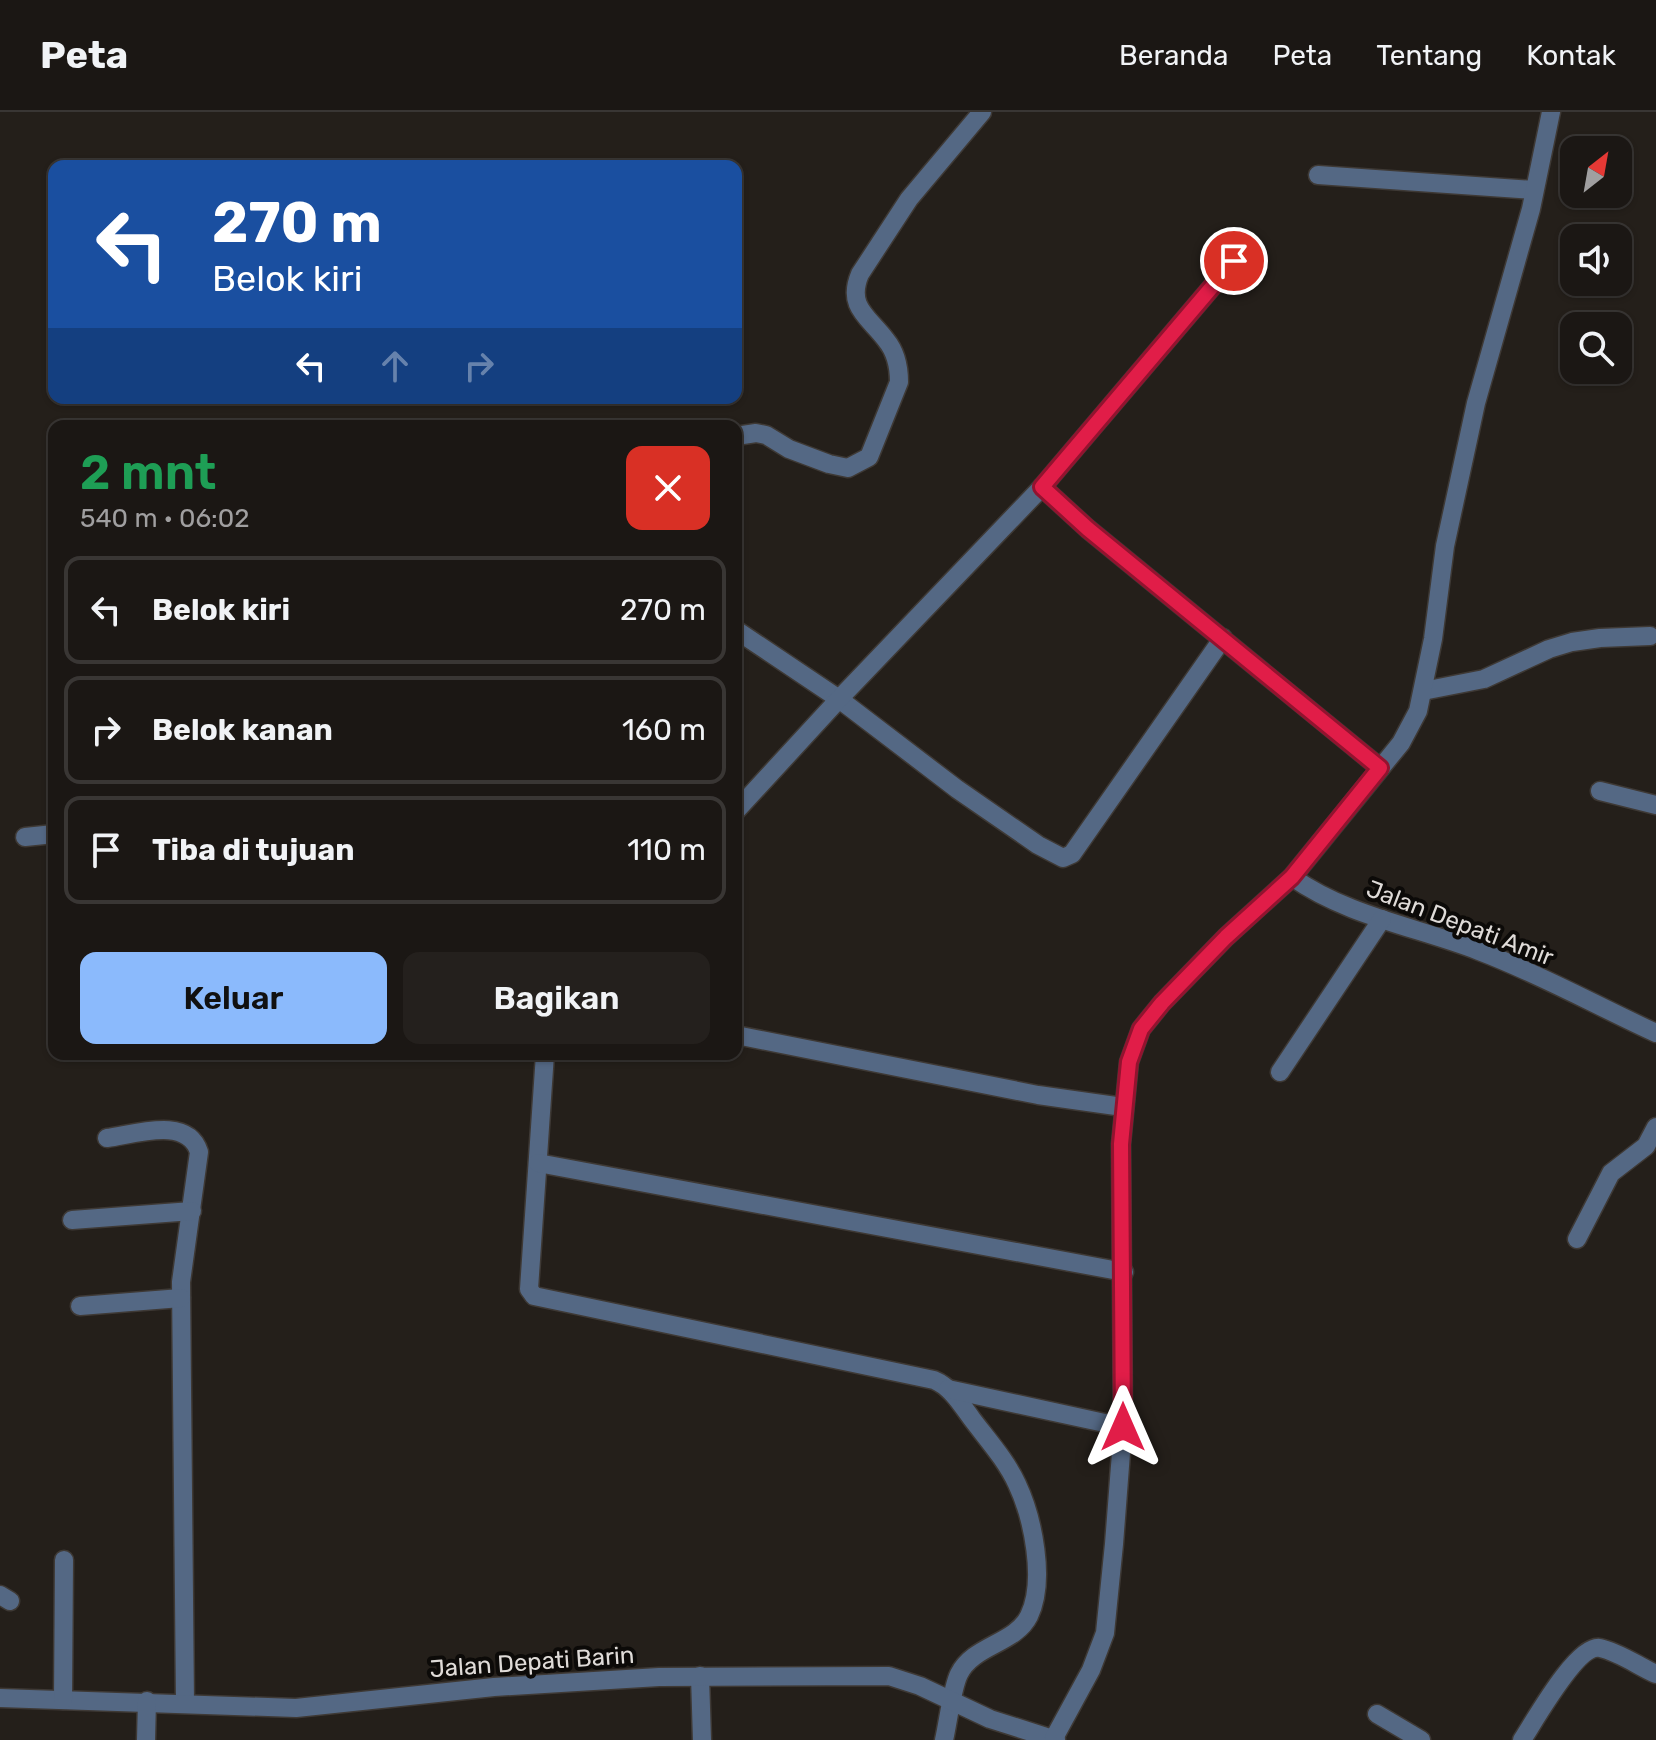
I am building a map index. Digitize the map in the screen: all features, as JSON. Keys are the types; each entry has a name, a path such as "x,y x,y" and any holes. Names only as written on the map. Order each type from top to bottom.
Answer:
{"street":[{"path":"742,435 766,435 789,449 848,468 869,457 899,382 899,369 886,339 860,310 854,287 909,199 982,112"},
{"path":"1055,1739 1091,1670 1105,1633 1123,1427 1121,1144 1129,1062 1141,1029 1162,1003 1226,937 1292,877 1401,743 1418,711 1433,639 1445,546 1476,403 1531,209 1551,112"},
{"path":"1318,175 1534,190"},
{"path":"742,804 1042,487 1234,261"},
{"path":"1042,487 1088,529 1380,768"},
{"path":"742,634 839,699 957,789 1038,845 1063,858 1072,854 1223,638"},
{"path":"1423,691 1484,679 1549,649 1572,642 1650,636"},
{"path":"1600,791 1656,805"},
{"path":"25,837 48,835"},
{"name":"Jalan Depati Amir","path":"1292,877 1311,891 1382,919 1480,951 1656,1033"},
{"path":"1280,1072 1382,919"},
{"path":"742,1036 1038,1095 1123,1107"},
{"path":"545,1060 529,1289 534,1296 934,1380 948,1389 997,1452 1017,1485 1033,1533 1037,1567 1028,1618 1022,1628 974,1657 958,1675 944,1740"},
{"path":"1577,1239 1611,1173 1646,1146 1656,1127"},
{"path":"107,1138 163,1131 185,1133 196,1142 199,1152 181,1298 185,1703"},
{"path":"538,1163 1124,1272"},
{"path":"72,1220 192,1211"},
{"path":"80,1306 181,1298"},
{"path":"948,1389 1123,1427"},
{"path":"63,1700 64,1560"},
{"path":"1522,1740 1575,1661 1588,1650 1599,1648 1656,1674"},
{"path":"700,1676 702,1740"},
{"name":"Jalan Depati Barin","path":"0,1698 296,1708 494,1687 700,1676 889,1676 920,1686 990,1719 1055,1739"},
{"path":"146,1740 147,1701"},
{"path":"1377,1714 1421,1740"}],"route":[{"path":"1123,1427 1121,1144 1129,1062 1141,1029 1226,937 1292,877 1380,768 1088,529 1042,487 1234,261"}]}
